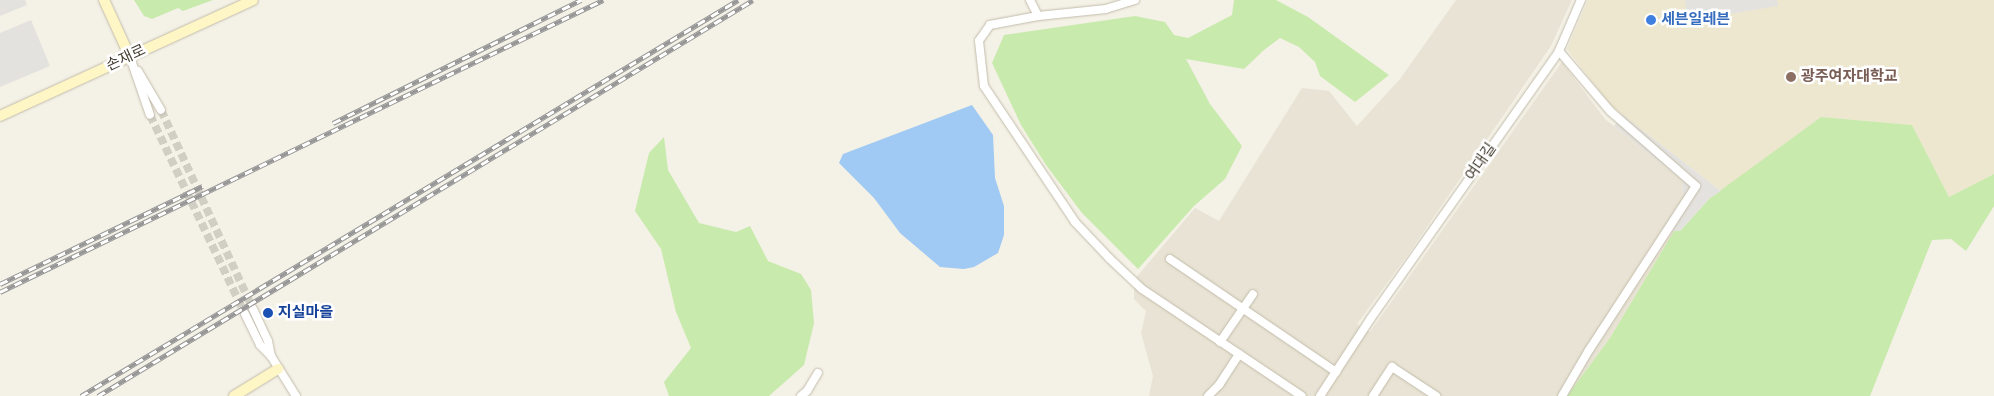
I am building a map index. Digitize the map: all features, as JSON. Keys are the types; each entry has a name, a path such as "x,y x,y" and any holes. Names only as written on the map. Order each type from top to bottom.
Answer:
{"main road":[{"path":"104,0 130,57"},
{"name":"손재로","path":"0,116 253,0"},
{"path":"234,396 278,369"}],"street":[{"path":"1030,0 1038,16"},
{"path":"1135,0 1106,9 1038,16 990,25 979,41 984,86 1075,222 1142,289 1302,396"},
{"name":"여대길","path":"1320,396 1371,318 1559,51 1581,0"},
{"path":"1559,51 1610,111 1696,186 1588,350 1562,396"},
{"path":"130,57 161,110"},
{"path":"130,57 150,115"},
{"path":"1170,259 1336,372"},
{"path":"1220,342 1253,294"},
{"path":"253,309 268,341 271,356"},
{"path":"245,314 260,345 271,356 296,396"},
{"path":"1210,395 1219,386 1239,354"},
{"path":"1373,396 1392,367 1436,396"},
{"path":"801,396 807,391 818,373"}],"shaded area":[{"path":"0,0 25,0 27,5 0,16"},
{"path":"1456,0 1572,0 1551,46 1409,253 1357,324 1370,332 1562,62 1605,119 1682,180 1683,200 1668,225 1674,231 1610,338 1567,396 1149,396 1153,376 1141,333 1146,311 1134,299 1134,280 1195,208 1219,221 1302,88 1329,91 1357,126 1400,79"},
{"name":"광주여자대학교","path":"1588,0 1994,0 1994,174 1949,197 1912,125 1821,117 1721,191 1610,105 1567,49"},
{"path":"1685,0 1777,0 1778,6 1688,21"},
{"path":"31,20 50,66 0,87 0,33"},
{"path":"1623,115 1721,191 1710,198 1680,231 1674,231 1668,225 1683,200 1682,180 1614,126"}],"green space":[{"path":"134,0 213,0 183,11 178,8 152,19 144,16"},
{"path":"1234,0 1276,0 1308,17 1389,75 1355,102 1320,76 1315,62 1299,47 1280,38 1244,69 1186,59 1210,104 1242,146 1225,179 1194,206 1138,269 1082,213 1046,165 1021,125 992,63 1004,35 1135,16 1165,22 1174,35 1188,38 1232,15"},
{"path":"1821,117 1912,125 1949,197 1994,174 1994,206 1966,251 1951,239 1932,240 1870,396 1567,396 1610,338 1674,231 1680,231 1710,198"},
{"path":"664,137 668,170 699,223 736,232 750,226 768,261 801,274 811,290 814,323 804,365 769,396 669,396 664,382 691,348 676,312 661,249 635,211 649,153"}],"water":[{"path":"972,105 993,135 995,178 1004,206 1004,235 998,253 974,267 964,269 940,267 900,233 874,198 839,163 843,154"}],"tunnel":[{"path":"161,110 253,309"},
{"path":"150,115 245,314"}],"railway":[{"path":"333,123 581,0"},
{"path":"0,292 603,0"},
{"path":"81,396 738,0"},
{"path":"98,396 753,0"},
{"path":"0,284 203,186"}],"place":[{"name":"세븐일레븐","path":"1651,20"},
{"name":"광주여자대학교","path":"1791,77"},
{"name":"지실마을","path":"268,313"}]}
